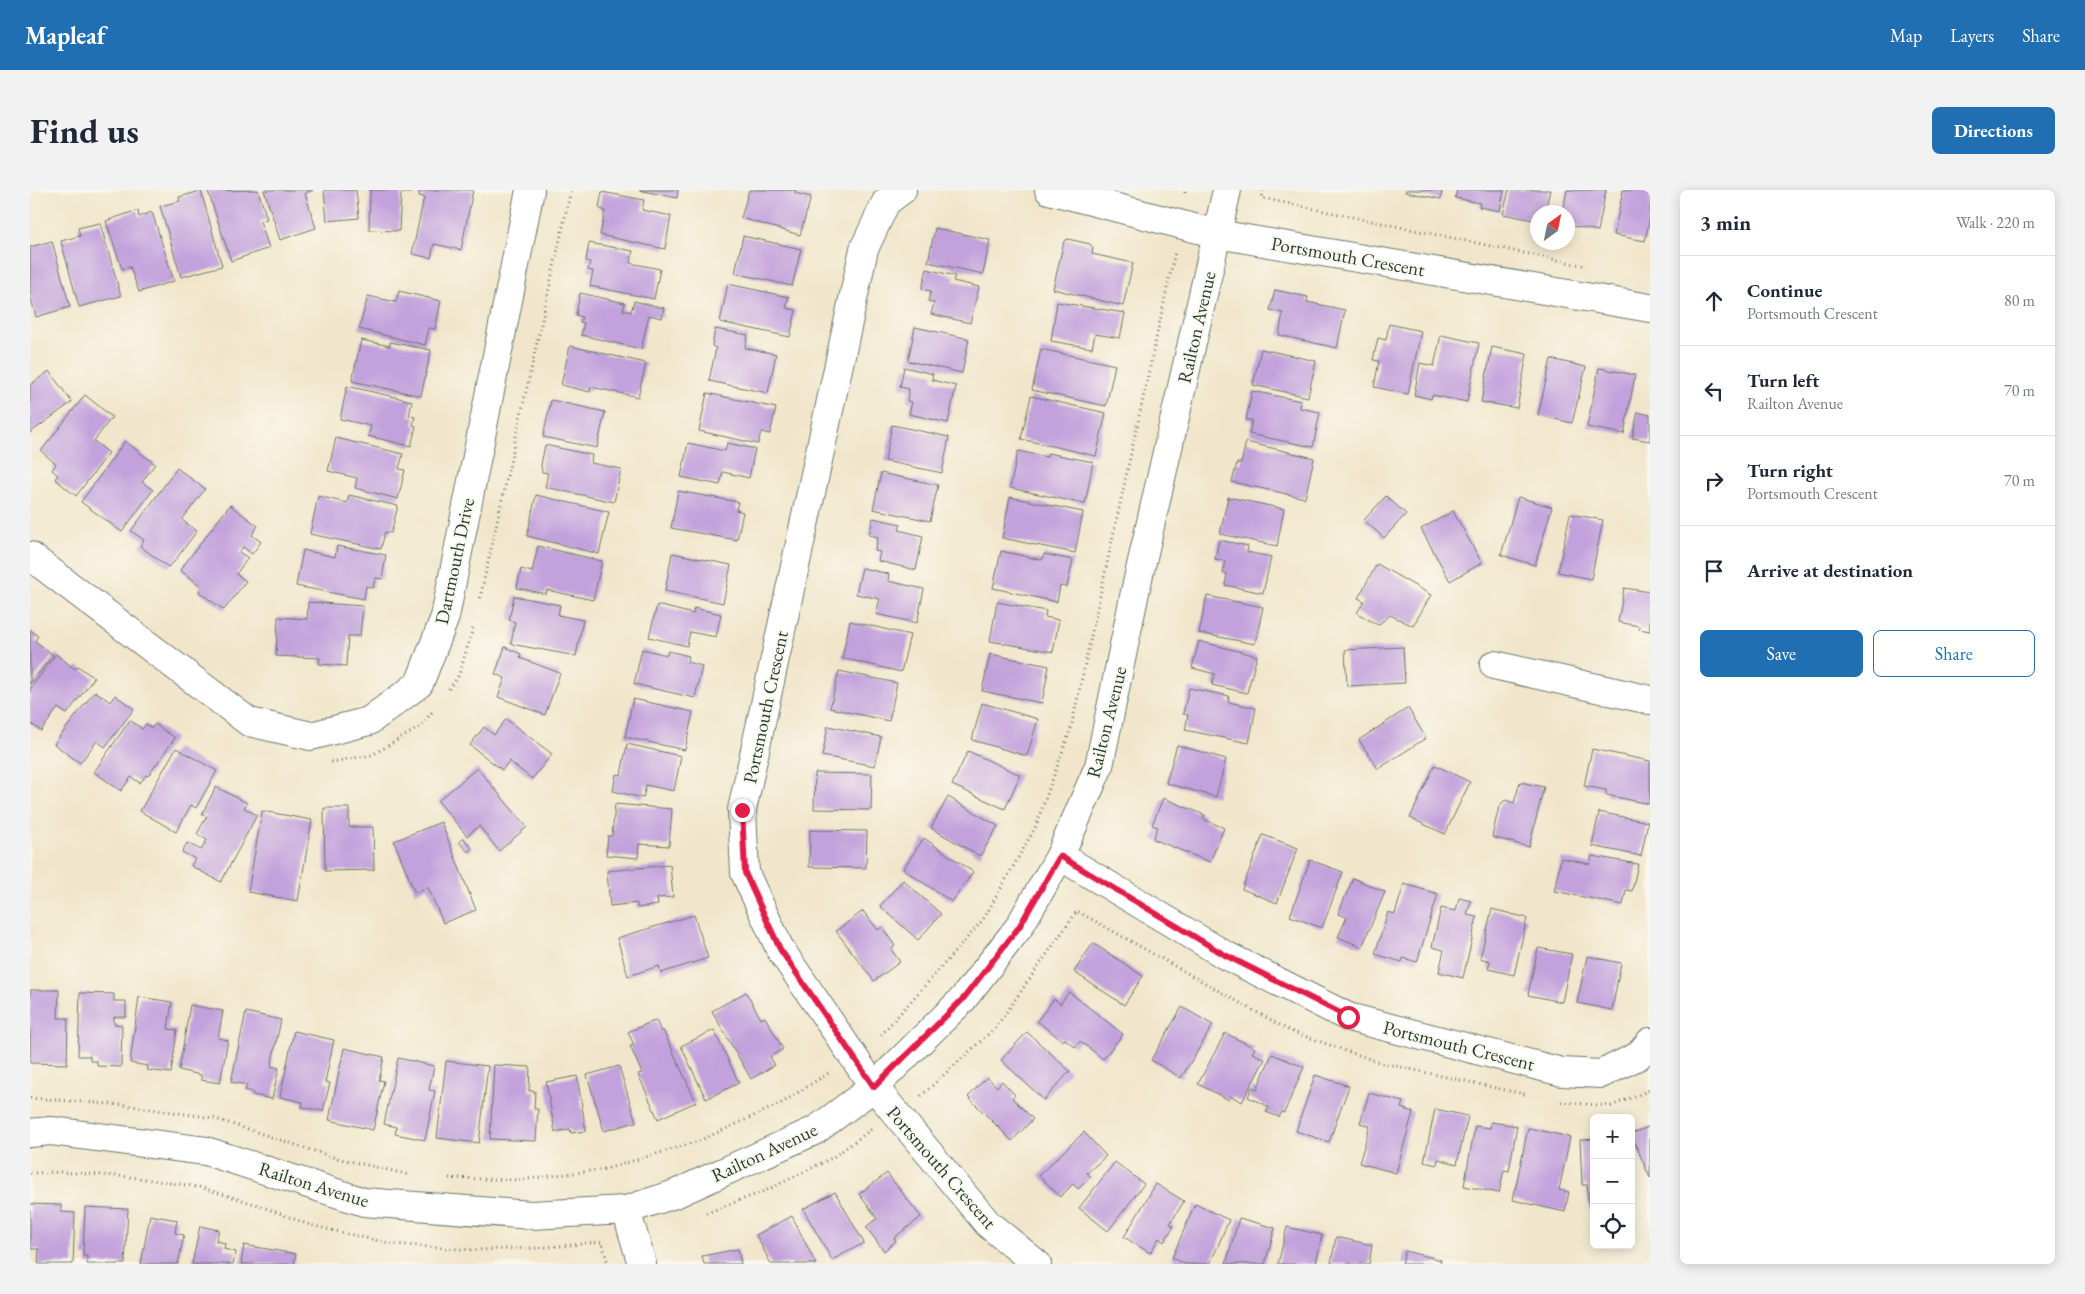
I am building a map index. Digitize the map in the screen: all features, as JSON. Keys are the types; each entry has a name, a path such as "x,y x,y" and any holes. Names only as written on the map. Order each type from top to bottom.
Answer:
{"street":[{"name":"Dartmouth Drive","path":"30,556 249,722 310,736 369,721 419,684 445,617 530,190"},
{"name":"Portsmouth Crescent","path":"902,190 886,202 864,249 742,810 745,873 780,949 874,1087 988,1224 1037,1264"},
{"name":"Portsmouth Crescent","path":"1049,190 1217,234 1650,308"},
{"name":"Railton Avenue","path":"30,1133 52,1131 206,1151 364,1202 531,1215 626,1210 675,1194 816,1130 874,1087 963,999 1019,927 1060,856 1099,766 1137,582 1227,190"},
{"path":"1494,665 1650,700"},
{"name":"Portsmouth Crescent","path":"1060,856 1225,955 1348,1017 1562,1072 1601,1074 1638,1056 1650,1042"},
{"path":"626,1210 642,1264"}],"path":[{"path":"480,600 570,190"},
{"path":"1264,190 1262,198 1592,267"},
{"path":"881,1035 984,920 1035,828 1071,728 1176,247"},
{"path":"448,690 459,675 475,619"},
{"path":"326,763 372,755 420,727 437,705"},
{"path":"921,1096 996,1027 1077,911 1290,1031 1378,1062 1531,1095"},
{"path":"445,1178 519,1180 606,1169 699,1142 780,1104 834,1070"},
{"path":"1559,1102 1611,1106 1650,1090"},
{"path":"30,1098 124,1104 213,1118 336,1158 417,1177"}],"building":[{"path":"258,190 267,219 260,221 269,248 231,261 208,191"},
{"path":"264,190 313,190 305,193 316,228 280,240"},
{"path":"324,190 356,190 359,218 327,221"},
{"path":"370,190 411,190 411,193 401,193 399,231 369,230"},
{"path":"420,190 473,190 461,250 434,244 431,258 412,254 424,197 419,196"},
{"path":"639,190 678,190 677,198"},
{"path":"749,190 796,190 795,193 811,197 800,235 741,218"},
{"path":"1406,190 1442,190 1441,199 1405,192"},
{"path":"1457,190 1504,190 1500,211 1479,207 1480,203 1455,198"},
{"path":"1509,190 1550,190 1547,205 1530,205 1530,219 1503,214"},
{"path":"1567,190 1606,190 1598,231 1575,226 1575,205 1564,205"},
{"path":"1623,190 1650,190 1650,217 1645,241 1614,235"},
{"path":"201,191 222,266 181,277 160,206 180,201 179,197"},
{"path":"602,192 644,200 642,210 671,216 665,249 600,235 605,211 599,208"},
{"path":"138,210 139,217 152,212 174,281 139,292 130,267 122,269 106,221"},
{"path":"100,223 121,296 79,307 61,241 80,236 78,228"},
{"path":"935,228 990,240 983,274 928,262"},
{"path":"743,236 801,249 792,286 735,273"},
{"path":"1068,239 1090,244 1093,248 1092,254 1133,263 1123,306 1053,289 1064,241"},
{"path":"52,241 70,307 36,317 30,295 30,247"},
{"path":"589,243 633,251 630,263 660,269 654,299 590,286 593,271 588,270 590,262 586,261"},
{"path":"927,269 955,276 953,281 979,287 970,323 931,314 934,303 928,301 931,291 922,289"},
{"path":"728,284 789,297 786,308 796,310 790,337 720,322"},
{"path":"1275,290 1308,297 1307,302 1345,310 1337,348 1279,335 1283,313 1270,310"},
{"path":"399,291 441,301 435,329 429,328 425,345 359,329 368,296 396,302"},
{"path":"580,293 625,303 623,310 631,312 634,301 664,308 662,318 649,315 641,349 581,335 584,323 580,322 582,317 576,315"},
{"path":"1057,302 1125,313 1120,338 1095,334 1092,348 1051,341"},
{"path":"1389,324 1421,331 1408,394 1374,387 1379,361 1373,360 1378,338 1386,340"},
{"path":"915,327 969,339 962,373 908,361"},
{"path":"715,329 748,335 745,348 776,354 768,393 709,381 716,348 712,346"},
{"path":"1441,335 1479,343 1467,402 1432,395 1431,399 1414,395 1420,363 1434,366"},
{"path":"361,340 390,346 390,342 431,350 421,396 352,381"},
{"path":"570,346 646,363 638,397 591,387 590,392 561,385"},
{"path":"1492,347 1527,354 1517,408 1481,402"},
{"path":"1041,349 1115,365 1106,406 1032,390"},
{"path":"1261,349 1316,361 1308,397 1253,385"},
{"path":"1551,359 1586,367 1572,423 1538,415"},
{"path":"904,367 933,374 932,380 956,386 948,423 909,414 912,402 907,401 909,389 900,387"},
{"path":"1599,368 1635,375 1624,434 1587,427"},
{"path":"49,371 72,402 30,433 30,385"},
{"path":"347,386 412,401 409,416 415,417 413,425 416,426 411,446 368,436 371,426 340,419"},
{"path":"1252,391 1301,401 1300,408 1320,412 1313,447 1249,434 1252,420 1246,420"},
{"path":"707,393 776,408 770,434 761,432 758,444 699,431"},
{"path":"85,395 112,417 94,441 109,453 76,496 55,479 58,475 52,470 56,464 41,451"},
{"path":"1031,396 1106,413 1096,456 1021,439"},
{"path":"551,400 605,412 597,448 543,437"},
{"path":"1638,412 1650,415 1650,441 1632,438"},
{"path":"892,425 949,437 942,473 885,461"},
{"path":"336,438 403,454 399,469 405,470 398,499 355,488 357,478 328,471"},
{"path":"125,441 155,464 142,482 153,490 122,532 81,502"},
{"path":"1246,442 1314,458 1305,498 1232,482 1237,463 1241,463"},
{"path":"688,443 725,451 727,443 755,449 749,478 723,472 720,485 681,477"},
{"path":"545,445 592,455 591,463 621,469 614,502 545,487 548,473 542,472 541,465"},
{"path":"1018,451 1047,457 1048,453 1093,462 1085,504 1010,488"},
{"path":"177,468 205,489 182,520 197,531 168,567 140,546 144,540 131,531"},
{"path":"881,473 938,485 930,521 873,509"},
{"path":"678,491 738,502 736,510 743,512 737,540 671,528"},
{"path":"349,495 398,506 391,533 385,532 381,549 310,534 318,496 347,503"},
{"path":"536,495 609,512 599,554 527,536"},
{"path":"1386,496 1406,514 1384,538 1364,520"},
{"path":"1010,497 1083,512 1075,553 1002,538"},
{"path":"1228,497 1284,509 1277,546 1220,534"},
{"path":"1518,497 1552,507 1535,565 1501,555"},
{"path":"230,505 258,526 252,535 261,542 252,554 243,547 239,552 248,558 236,574 246,581 224,610 199,592 201,586 180,570"},
{"path":"1453,511 1482,563 1450,581 1421,529"},
{"path":"1570,514 1603,520 1591,579 1558,572"},
{"path":"873,518 901,524 899,530 923,536 916,570 878,561 880,552 875,551 878,537 869,535"},
{"path":"1219,540 1248,546 1247,552 1271,557 1263,593 1225,585 1227,574 1223,573 1225,561 1215,559"},
{"path":"337,546 386,555 382,579 375,578 373,588 366,586 364,599 296,586 303,550 335,557"},
{"path":"538,546 602,561 593,600 547,590 546,594 517,588 521,569 532,572"},
{"path":"1001,551 1042,560 1044,554 1073,560 1067,587 1060,586 1057,602 993,588"},
{"path":"672,553 731,565 723,603 665,591"},
{"path":"1377,564 1431,595 1413,626 1390,615 1378,625 1357,613 1364,601 1358,598"},
{"path":"862,568 889,574 888,581 924,589 917,623 876,614 880,599 856,594"},
{"path":"1624,588 1650,592 1650,631 1639,629 1639,626 1618,622"},
{"path":"514,596 560,605 558,615 583,620 576,656 511,644 515,622 509,620"},
{"path":"1207,596 1263,607 1255,644 1199,633"},
{"path":"308,602 363,606 360,636 348,636 346,666 319,664 320,658 276,656 278,617 307,619"},
{"path":"997,602 1046,611 1045,617 1059,620 1053,652 990,641"},
{"path":"657,605 693,614 694,608 721,614 716,637 690,632 687,646 649,637"},
{"path":"850,621 910,635 901,672 842,658"},
{"path":"30,630 38,636 35,641 53,655 30,684"},
{"path":"1199,641 1257,656 1247,693 1212,685 1215,674 1192,668"},
{"path":"505,647 521,654 520,658 560,673 545,715 498,697 505,678 495,674"},
{"path":"1403,647 1405,683 1347,686 1345,650"},
{"path":"642,649 667,655 668,651 689,656 687,662 702,666 695,698 634,684"},
{"path":"56,654 75,669 78,666 94,678 67,714 58,708 41,731 30,723 30,689"},
{"path":"990,654 1049,666 1042,703 982,691"},
{"path":"839,671 897,683 889,721 830,708"},
{"path":"1189,688 1229,696 1228,702 1256,708 1249,743 1185,730 1188,715 1183,714"},
{"path":"95,691 110,702 115,695 134,709 105,747 97,741 80,763 54,744"},
{"path":"633,699 693,712 685,750 625,737"},
{"path":"982,703 1038,719 1027,756 972,740"},
{"path":"1408,708 1426,738 1378,769 1359,740"},
{"path":"506,719 552,754 532,779 509,761 502,770 470,745 484,727 494,735"},
{"path":"130,720 142,729 146,724 152,728 155,724 175,738 148,776 146,775 140,783 131,777 121,791 94,772"},
{"path":"828,726 881,737 875,766 822,756"},
{"path":"627,744 681,756 674,791 646,785 643,798 613,791 616,774 621,775"},
{"path":"1177,745 1226,759 1216,797 1166,783"},
{"path":"176,748 217,771 196,808 191,805 176,832 140,811"},
{"path":"1592,749 1650,761 1650,804 1606,795 1606,790 1584,786"},
{"path":"968,751 1020,775 1005,809 952,785"},
{"path":"1435,765 1470,782 1445,834 1410,818"},
{"path":"477,768 527,827 499,851 479,826 467,836 438,801"},
{"path":"815,773 872,774 871,810 814,809"},
{"path":"1520,782 1544,787 1529,847 1492,837 1499,806 1505,800 1514,803"},
{"path":"216,787 247,803 244,808 257,815 221,882 191,866 195,859 182,852 187,843 201,850 207,840 197,834 207,816 202,814"},
{"path":"948,797 998,826 980,856 931,828"},
{"path":"1163,798 1205,815 1203,819 1224,828 1210,862 1153,839 1158,827 1152,825"},
{"path":"615,804 672,809 669,846 639,844 638,858 606,855 608,836 612,836"},
{"path":"324,808 349,808 349,827 373,827 374,870 325,871"},
{"path":"262,811 312,820 298,901 248,892"},
{"path":"1599,812 1648,822 1641,856 1592,846"},
{"path":"441,822 476,910 443,923 428,887 415,893 394,841"},
{"path":"810,830 867,831 866,868 809,867"},
{"path":"1263,835 1298,848 1277,903 1242,889"},
{"path":"463,838 472,848 468,852 459,842"},
{"path":"924,838 973,872 952,902 903,869"},
{"path":"1592,856 1638,864 1632,891 1626,890 1623,905 1554,891 1561,858 1590,864"},
{"path":"1310,860 1343,872 1322,928 1290,916"},
{"path":"670,865 673,897 657,898 658,905 637,908 637,903 610,906 607,871"},
{"path":"1353,878 1385,892 1362,947 1338,937 1347,917 1338,914"},
{"path":"903,880 941,914 918,940 880,906"},
{"path":"1404,884 1438,894 1417,962 1403,958 1402,962 1375,954 1388,912 1395,914"},
{"path":"1459,898 1471,901 1467,915 1477,917 1463,978 1439,972 1444,950 1432,947 1441,908 1456,911"},
{"path":"1492,909 1527,918 1514,975 1488,969 1490,961 1480,958"},
{"path":"863,911 878,930 882,927 895,946 891,949 900,962 874,981 836,931"},
{"path":"694,915 708,958 661,973 659,966 628,976 617,938"},
{"path":"1093,943 1143,976 1124,1005 1074,972"},
{"path":"1538,948 1572,954 1562,1002 1528,995"},
{"path":"1587,956 1621,963 1612,1010 1577,1003"},
{"path":"30,990 59,990 58,1018 68,1018 67,1064 30,1063"},
{"path":"746,992 761,1019 765,1017 783,1049 770,1057 775,1065 751,1079 712,1011"},
{"path":"1069,992 1123,1034 1103,1059 1080,1041 1075,1047 1065,1039 1063,1041 1037,1021 1054,999 1060,1004"},
{"path":"80,993 114,994 114,1001 126,1001 126,1017 114,1017 114,1024 122,1025 121,1067 97,1066 97,1061 90,1061 90,1056 78,1056"},
{"path":"139,997 172,1002 168,1029 177,1030 171,1073 147,1070 148,1066 130,1063"},
{"path":"190,1005 223,1011 218,1038 228,1040 220,1083 201,1080 201,1075 179,1070"},
{"path":"1182,1007 1213,1025 1181,1078 1151,1060"},
{"path":"246,1012 281,1020 271,1066 279,1068 272,1099 253,1095 252,1092 245,1090 247,1085 231,1082"},
{"path":"656,1020 661,1032 663,1030 696,1102 658,1119 638,1074 642,1073 630,1046 634,1045 628,1032"},
{"path":"714,1030 739,1083 706,1099 681,1046"},
{"path":"294,1031 334,1040 325,1082 330,1083 323,1111 302,1107 303,1102 280,1097"},
{"path":"1027,1032 1070,1071 1044,1100 1001,1060"},
{"path":"1225,1033 1255,1048 1252,1053 1265,1059 1242,1102 1231,1096 1229,1100 1198,1084"},
{"path":"344,1048 384,1057 379,1080 384,1081 373,1130 329,1120"},
{"path":"1272,1054 1304,1067 1284,1113 1282,1112 1279,1117 1266,1112 1269,1107 1248,1097 1252,1087 1257,1089"},
{"path":"398,1058 434,1066 429,1090 435,1091 425,1140 395,1134 397,1127 384,1124"},
{"path":"446,1061 488,1066 479,1143 437,1138"},
{"path":"494,1065 530,1067 529,1091 535,1091 534,1109 538,1109 536,1141 490,1139"},
{"path":"619,1066 636,1122 604,1131 587,1075"},
{"path":"1315,1075 1349,1086 1329,1142 1296,1131"},
{"path":"577,1076 586,1131 571,1133 570,1129 555,1132 546,1082"},
{"path":"987,1077 997,1087 1002,1081 1015,1095 1012,1098 1033,1119 1012,1141 968,1097"},
{"path":"1369,1093 1403,1102 1401,1108 1413,1112 1396,1173 1359,1163 1370,1126 1360,1123"},
{"path":"1435,1109 1468,1116 1457,1164 1438,1159 1437,1165 1424,1162"},
{"path":"1491,1122 1517,1126 1509,1171 1504,1170 1499,1193 1464,1186 1475,1126 1490,1128"},
{"path":"1650,1126 1650,1178 1635,1143 1635,1132"},
{"path":"1528,1128 1570,1137 1559,1190 1569,1192 1565,1212 1513,1200"},
{"path":"1084,1132 1106,1156 1087,1173 1091,1177 1078,1189 1073,1184 1060,1197 1039,1175"},
{"path":"1590,1139 1589,1209 1587,1185 1582,1185 1580,1140"},
{"path":"1115,1162 1144,1184 1108,1231 1079,1208"},
{"path":"887,1173 921,1217 894,1238 896,1241 884,1251 866,1227 877,1218 859,1194"},
{"path":"1156,1184 1184,1201 1170,1224 1174,1226 1164,1242 1159,1238 1150,1253 1124,1237"},
{"path":"835,1192 864,1243 832,1260 803,1209"},
{"path":"30,1204 61,1205 61,1212 75,1213 73,1264 38,1264 39,1249 30,1249"},
{"path":"1195,1204 1229,1220 1210,1264 1185,1264 1172,1258"},
{"path":"85,1207 128,1209 125,1264 87,1264 87,1256 83,1256"},
{"path":"150,1215 177,1220 175,1233 184,1235 178,1264 141,1264"},
{"path":"792,1216 816,1264 771,1264 756,1235"},
{"path":"1239,1218 1275,1228 1265,1264 1226,1264"},
{"path":"200,1226 219,1230 216,1241 225,1243 224,1249 236,1252 233,1264 192,1264"},
{"path":"1287,1227 1322,1235 1316,1264 1278,1264"},
{"path":"1336,1237 1372,1245 1369,1264 1331,1264"},
{"path":"244,1245 296,1254 294,1264 241,1264"},
{"path":"738,1249 741,1264 704,1264 702,1256"},
{"path":"1405,1251 1441,1260 1440,1264 1402,1264"}],"route":[{"path":"742,810 745,873 780,949 874,1087 963,999 1019,927 1060,856 1225,955 1348,1017"}]}
